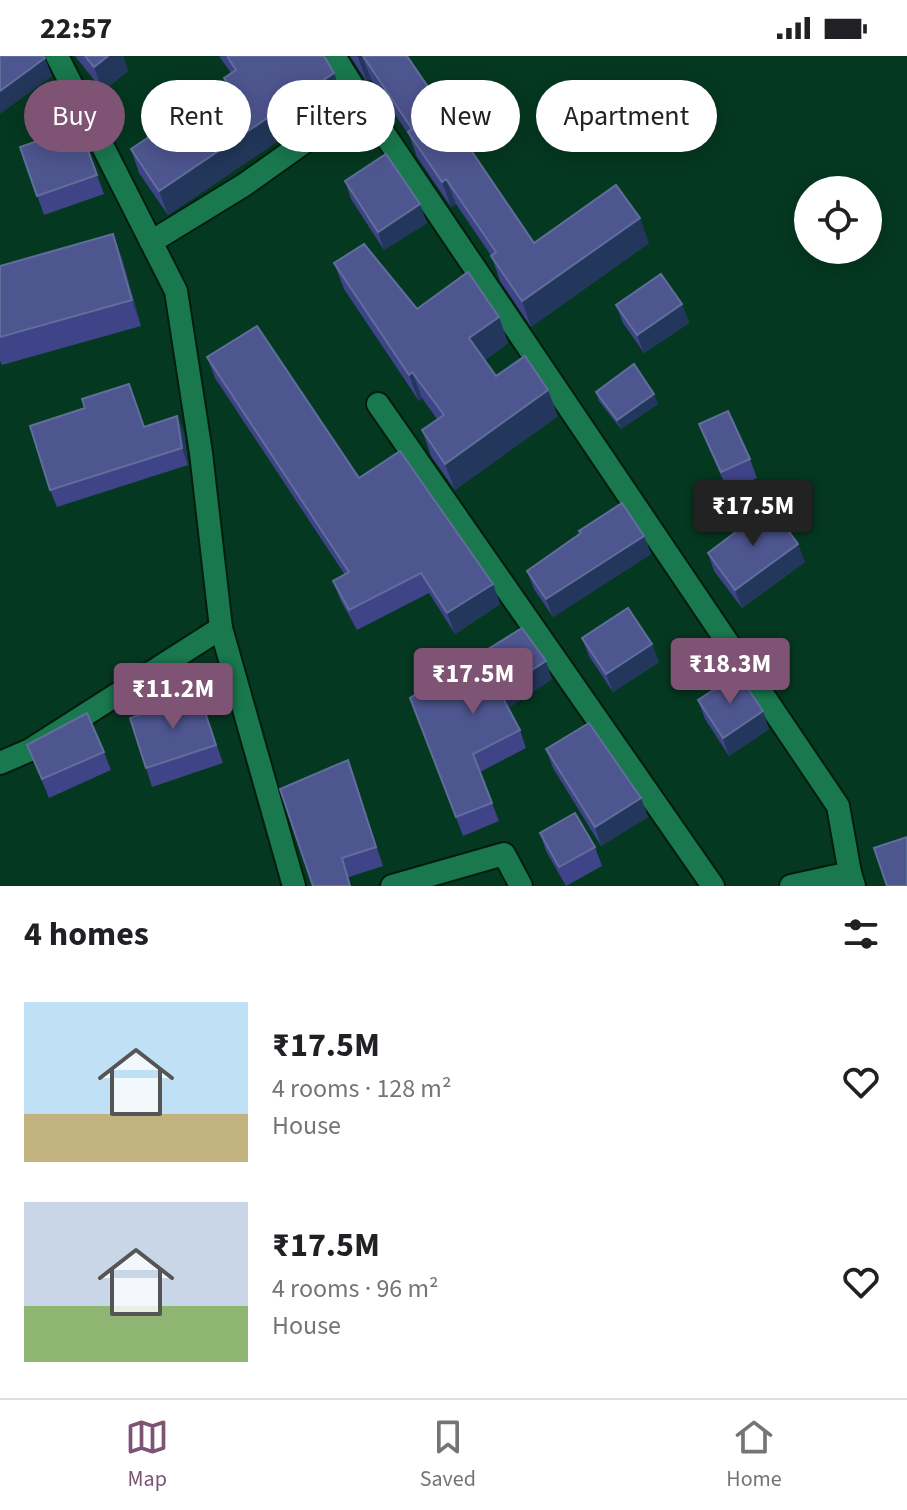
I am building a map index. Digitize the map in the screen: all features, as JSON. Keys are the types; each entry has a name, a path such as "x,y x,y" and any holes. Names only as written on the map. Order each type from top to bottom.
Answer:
{"street":[{"path":"57,56 176,291 201,453 221,628 294,886"},
{"path":"334,56 349,80"},
{"path":"395,150 838,806 852,880 791,886"},
{"path":"151,242 244,185 290,152"},
{"path":"378,404 713,886"},
{"path":"0,763 30,750 221,628"},
{"path":"392,886 504,854 521,886"}],"building":[{"path":"0,56 44,56 45,58 0,91"},
{"path":"85,56 108,56 94,67"},
{"path":"227,56 324,56 334,73 324,80 267,80 267,118 251,129 251,80 224,78 236,70"},
{"path":"363,56 407,56 423,80 411,80 411,128 395,104 395,80 379,80"},
{"path":"141,142 141,152 217,152 159,191 131,149"},
{"path":"24,146 24,152 89,152 97,175 37,196 20,147"},
{"path":"422,152 472,152 534,243 616,185 640,218 522,301 491,256 496,252 446,179 442,182"},
{"path":"386,154 420,204 378,232 345,181"},
{"path":"113,234 132,300 0,337 0,266"},
{"path":"364,244 417,309 468,272 499,317 469,338 496,376 525,356 548,390 445,464 422,430 444,415 412,372 409,375 334,263"},
{"path":"661,274 682,304 637,335 616,305"},
{"path":"257,326 359,478 400,451 493,584 447,613 421,573 349,610 333,581 349,572 207,357"},
{"path":"634,364 654,394 617,420 596,392"},
{"path":"129,384 144,427 177,416 182,448 50,490 30,426 85,408 82,399"},
{"path":"728,411 750,459 721,472 699,424"},
{"path":"622,503 644,536 546,599 527,571"},
{"path":"770,506 798,544 735,590 708,553"},
{"path":"628,608 652,644 606,674 582,638"},
{"path":"522,628 546,661 499,691 520,730 473,754 492,803 456,817 410,698"},
{"path":"738,674 763,711 723,738 698,700"},
{"path":"199,694 216,745 146,768 130,718"},
{"path":"87,713 104,752 42,779 27,745"},
{"path":"589,723 641,798 595,827 546,749"},
{"path":"348,760 376,847 342,858 350,886 313,886 280,789"},
{"path":"575,813 595,847 559,867 540,833"},
{"path":"907,837 907,886 887,886 874,848"}]}
